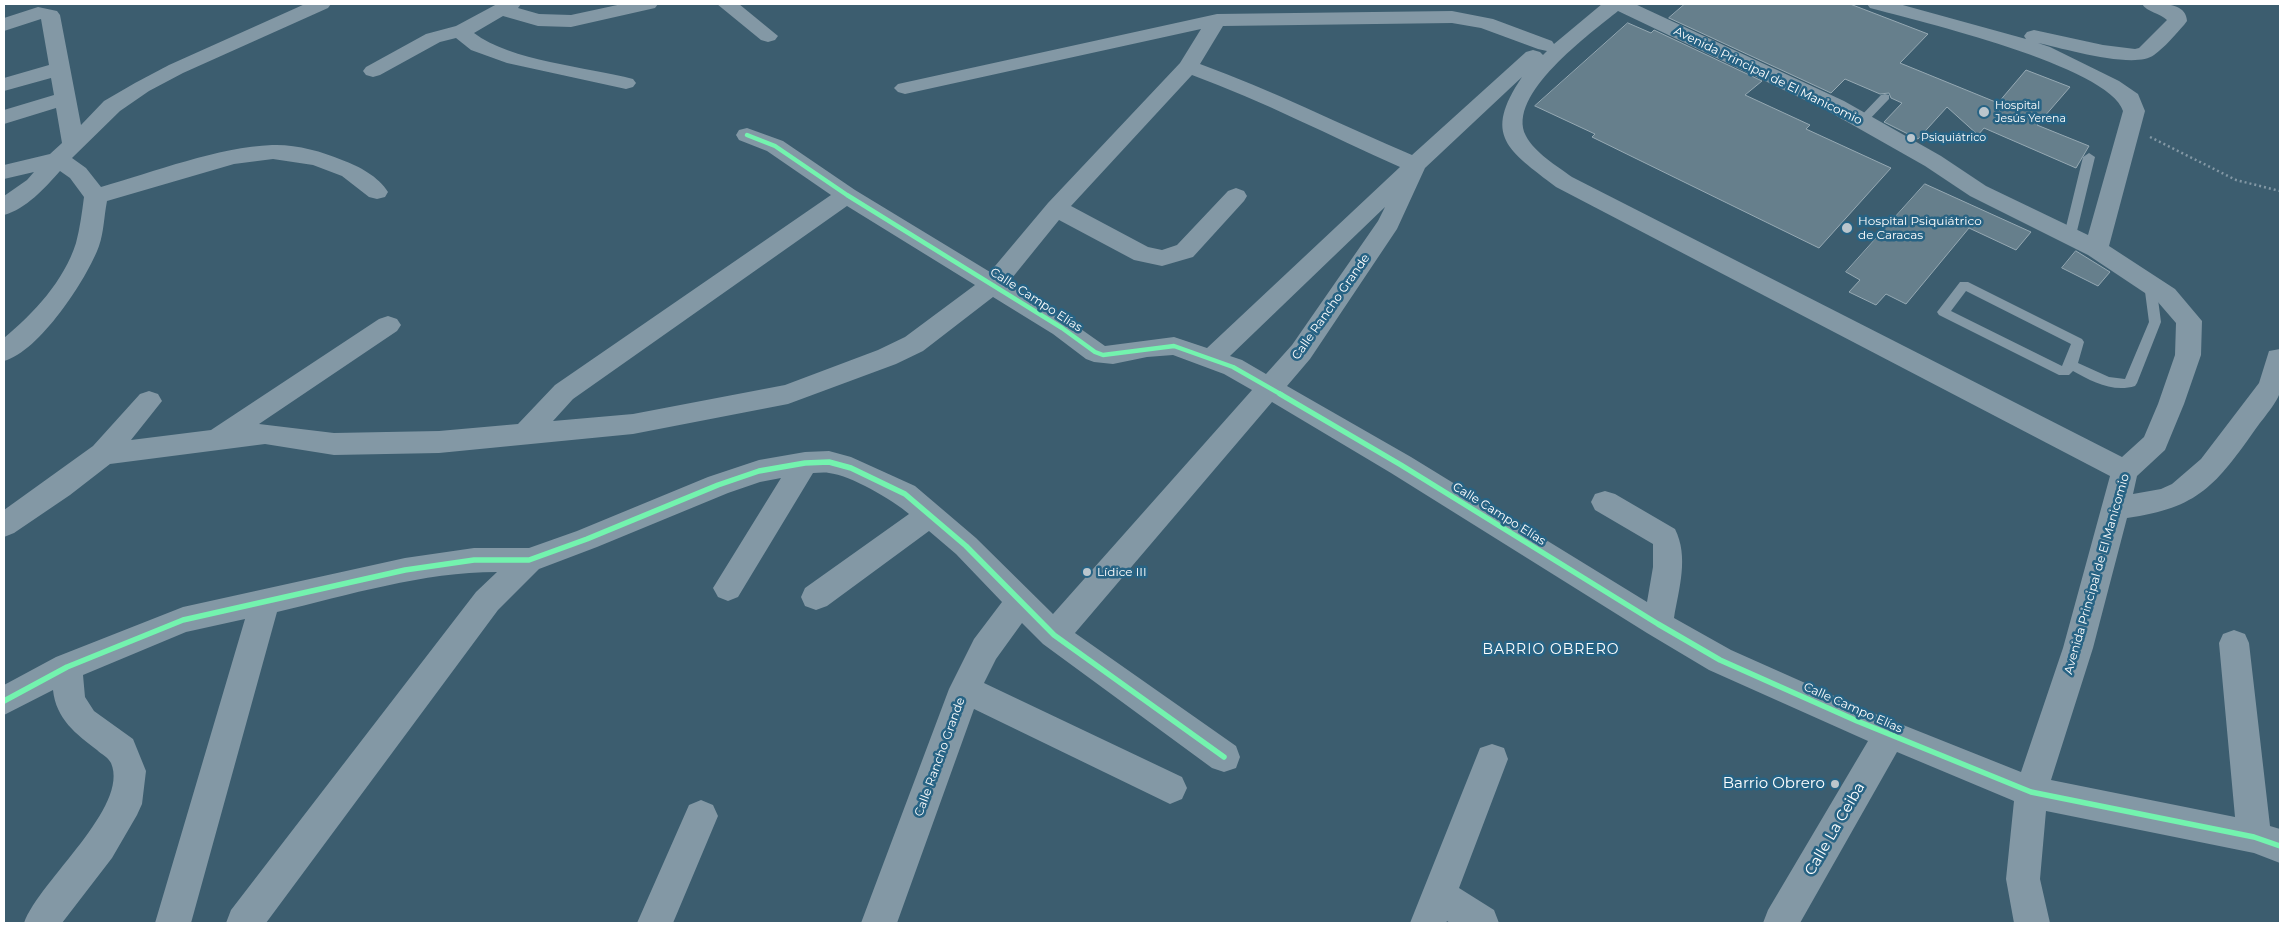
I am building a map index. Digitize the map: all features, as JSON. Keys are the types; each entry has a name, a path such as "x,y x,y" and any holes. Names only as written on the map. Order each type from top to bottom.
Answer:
{"street":[{"path":"4,207 35,185 65,151 112,106 176,69 321,4"},
{"path":"372,71 432,38 447,33 460,32 507,7 538,20 571,21 648,4"},
{"path":"727,4 768,36"},
{"name":"Calle Rancho Grande","path":"1054,635 1301,352 1389,223 1415,165 1545,45 1585,4"},
{"path":"1614,4 1544,65 1516,101 1510,117 1514,135 1527,152 1564,182 2125,470"},
{"name":"Avenida Principal de El Manicomio","path":"1620,4 1836,106 1933,161 1978,191 2096,249 2166,296 2189,321 2188,355 2155,443 2125,470 2078,648 2031,792 2023,878 2032,923"},
{"path":"1877,4 1962,26 2044,51 2112,85 2130,99 2134,111 2096,249"},
{"path":"1962,26 1987,25 2103,51 2135,55 2146,52 2177,21 2176,17 2168,10 2152,4"},
{"path":"4,352 46,314 68,281 87,244 96,196 78,173 65,151 65,100 50,15 38,14 6,22"},
{"path":"906,88 1217,20 1452,16 1486,23 1545,45"},
{"path":"103,454 265,434 334,444 439,442 633,424 788,394 887,357 914,344 994,284 1056,208 1188,66 1217,20"},
{"path":"460,32 478,46 514,59 626,83"},
{"path":"1188,66 1249,89 1312,120 1415,165 1211,359"},
{"path":"4,85 59,69"},
{"path":"4,117 65,100"},
{"name":"Calle Campo Elías","path":"747,135 775,146 847,195 994,284 1095,352 1103,355 1113,355 1147,348 1174,346 1232,367 1409,470 1658,624 1720,660 1889,735 2031,792 2267,841"},
{"path":"4,172 65,151"},
{"path":"96,196 233,157 273,152 317,158 350,171 377,192"},
{"path":"525,434 564,392 847,195"},
{"path":"1056,208 1142,254 1162,258 1185,251 1236,196"},
{"path":"216,440 388,325"},
{"path":"2115,508 2170,498 2194,484 2211,466 2269,389 2275,377 2278,358"},
{"path":"4,525 60,487 103,454 148,401"},
{"path":"4,701 67,667 183,620 405,570 474,560 529,560 718,485 760,471 805,463 828,462 851,468 905,494 966,546 1054,635 1224,757"},
{"path":"728,588 805,463"},
{"path":"1605,502 1665,537 1668,543 1668,558 1658,624"},
{"path":"816,597 929,515"},
{"path":"244,923 487,600 529,560"},
{"path":"172,923 265,601"},
{"name":"Calle Rancho Grande","path":"879,923 965,689 986,649 1021,601"},
{"path":"2234,643 2267,841"},
{"path":"42,923 61,894 100,846 125,804 130,770 122,750 83,721 70,700 67,667"},
{"path":"965,689 1170,788"},
{"name":"Calle La Ceiba","path":"1781,923 1889,735"},
{"path":"1481,923 1433,909 1492,759"},
{"path":"655,923 701,816"}],"lane":[{"path":"1862,121 1885,97"},
{"path":"2070,235 2088,157"},
{"path":"2071,365 2106,381 2122,385 2130,383 2156,322 2154,305 2148,286 2150,284"},
{"path":"1964,285 2078,342 2071,365 2064,372 1943,312 1964,285"}],"path":[{"path":"2129,127 2236,180 2280,191"}],"building":[{"path":"1685,4 1850,4 1928,34 1900,63 1998,103 2026,70 2070,87 2037,125 2089,146 2076,168 1984,128 1978,135 1947,107 1918,139 1884,122 1902,103 1891,98 1889,93 1880,94 1845,79 1831,93 1669,18"},
{"path":"1628,23 1651,33 1654,30 1762,81 1745,95 1810,125 1806,129 1891,168 1819,248 1592,137 1595,134 1535,106"},
{"path":"1925,184 2031,232 2016,250 1969,228 1906,304 1886,294 1876,305 1849,292 1860,280 1846,272"},
{"path":"2076,251 2110,272 2098,286 2062,268"}],"cycle path":[{"path":"747,135 775,146 847,195 1062,328 1095,352 1103,355 1113,355 1147,348 1174,346 1233,367 1401,465 1658,624 1720,660 1857,721 2031,792 2254,837 2280,846"},
{"path":"4,701 67,667 183,620 405,570 474,560 529,560 587,539 718,485 759,471 805,463 829,462 851,468 905,494 966,546 1054,635 1224,757"}],"place":[{"name":"Hospital Jesús Yerena","path":"1984,112"},
{"name":"Psiquiátrico","path":"1911,138"},
{"name":"Hospital Psiquiátrico de Caracas","path":"1847,228"},
{"name":"Lídice III","path":"1087,572"},
{"name":"Barrio Obrero","path":"1835,784"}],"district":[{"name":"BARRIO OBRERO","path":"1551,650"}]}
